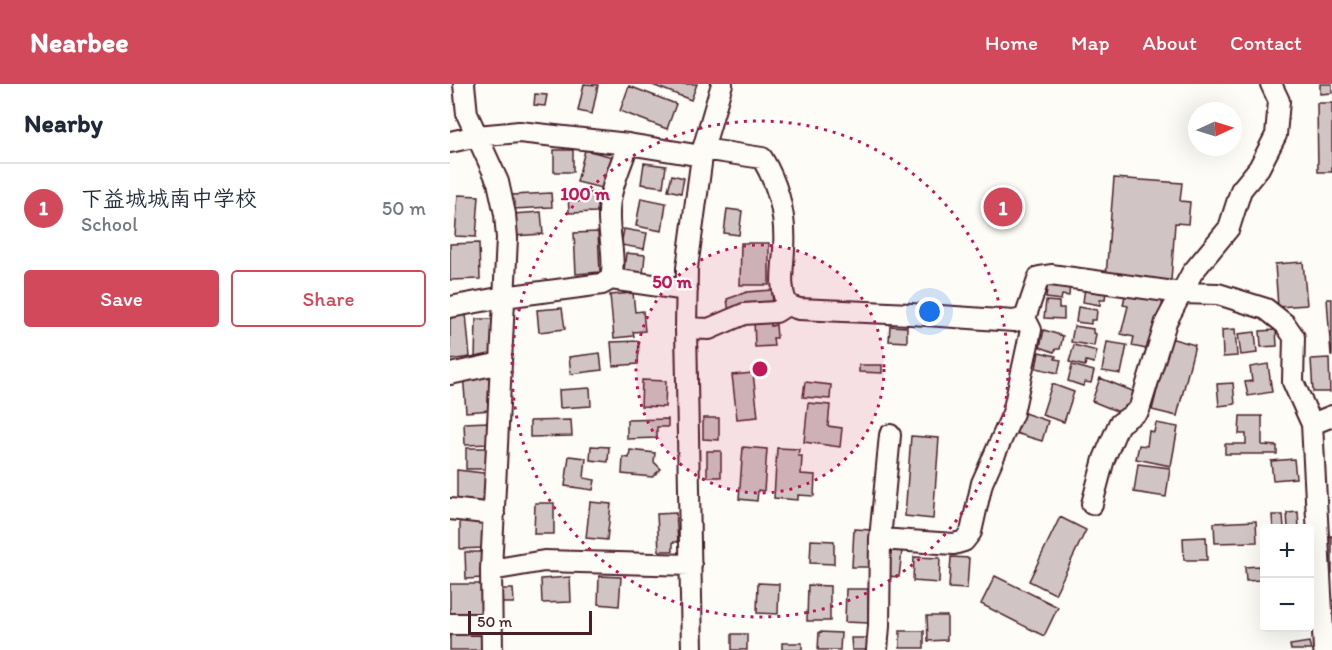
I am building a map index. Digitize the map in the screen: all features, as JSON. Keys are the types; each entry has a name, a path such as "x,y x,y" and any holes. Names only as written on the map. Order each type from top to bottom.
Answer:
{"street":[{"path":"464,84 466,114 498,182 505,214 507,238 491,570 492,650"},
{"path":"692,650 687,290 694,208 703,152 722,84"},
{"path":"1092,504 1104,459 1119,424 1139,410 1166,322 1191,273 1229,228 1241,190 1260,168 1276,135 1279,101 1271,84"},
{"path":"450,142 477,136 519,132 762,158 771,174 780,200 784,228 782,292 787,305"},
{"path":"611,279 614,267 609,214 610,198 628,144"},
{"path":"880,540 954,544 964,541 971,532 982,483 1013,413 1031,330 1025,318 1039,277 1051,275 1181,293 1218,294 1266,309 1285,324 1294,337 1293,382 1312,424 1324,650"},
{"path":"450,307 504,297 602,284 611,279 687,290"},
{"path":"787,305 799,309 1014,321 1025,318"},
{"path":"686,328 709,329 744,314 776,312 787,305"},
{"path":"450,374 501,363"},
{"path":"1312,424 1332,416"},
{"path":"877,650 880,540 890,435"},
{"path":"450,509 494,514"},
{"path":"491,570 544,561 691,565"},
{"path":"450,624 492,624"}],"building":[{"path":"584,84 598,85 592,114 578,111"},
{"path":"650,84 697,84 691,100"},
{"path":"1320,84 1332,84 1332,93 1320,94"},
{"path":"629,86 676,104 667,129 620,111"},
{"path":"535,94 547,95 545,106 534,105"},
{"path":"1317,103 1332,103 1332,172 1318,172"},
{"path":"554,150 573,150 573,172 554,172"},
{"path":"585,150 613,157 606,189 577,182"},
{"path":"644,163 666,166 663,187 641,184"},
{"path":"672,175 684,178 681,193 668,190"},
{"path":"1114,178 1182,183 1180,201 1190,202 1188,224 1175,223 1171,281 1106,276"},
{"path":"551,193 552,207 513,209 512,195"},
{"path":"568,193 597,193 597,212 569,213"},
{"path":"458,195 479,196 476,237 455,236"},
{"path":"641,198 666,203 662,231 636,226"},
{"path":"727,209 742,211 739,235 724,233"},
{"path":"541,212 543,234 514,236 512,214"},
{"path":"624,229 647,233 644,249 621,245"},
{"path":"598,232 600,272 576,274 574,233"},
{"path":"479,243 480,279 450,280 450,244"},
{"path":"741,243 769,243 769,285 740,285"},
{"path":"626,253 645,255 643,274 624,271"},
{"path":"1303,262 1307,305 1278,307 1275,264"},
{"path":"1048,280 1070,283 1069,296 1062,295 1061,300 1046,298"},
{"path":"1085,288 1106,290 1105,300 1100,300 1100,305 1083,302"},
{"path":"772,290 773,307 729,313 727,299 747,292"},
{"path":"1126,291 1163,301 1151,350 1132,346 1134,337 1121,334 1128,306 1123,305"},
{"path":"633,293 635,312 643,311 645,331 633,332 634,336 614,338 610,295"},
{"path":"1327,299 1332,299 1332,355 1331,355"},
{"path":"1046,301 1059,302 1059,308 1064,308 1064,319 1044,318"},
{"path":"1078,307 1097,310 1096,320 1091,320 1091,324 1076,322"},
{"path":"562,308 565,329 539,332 537,310"},
{"path":"466,314 470,357 450,360 450,315"},
{"path":"771,318 771,326 776,325 777,338 773,338 774,346 755,347 754,319"},
{"path":"476,319 495,319 494,359 475,359"},
{"path":"890,326 907,327 907,342 889,341"},
{"path":"1074,326 1093,329 1093,333 1096,334 1094,346 1071,342"},
{"path":"1235,329 1237,356 1223,357 1222,330"},
{"path":"1044,330 1063,336 1060,349 1054,352 1040,347"},
{"path":"1276,330 1277,346 1261,347 1260,331"},
{"path":"1255,332 1257,353 1241,355 1238,334"},
{"path":"1170,338 1195,345 1177,416 1152,410"},
{"path":"639,341 638,364 613,366 611,342"},
{"path":"1107,342 1127,345 1121,374 1102,371"},
{"path":"1074,345 1097,351 1094,363 1086,361 1085,366 1069,362"},
{"path":"1039,352 1056,356 1055,359 1061,360 1058,373 1036,368"},
{"path":"600,353 602,370 571,374 569,357"},
{"path":"1329,358 1330,392 1313,392 1311,359"},
{"path":"1268,364 1272,392 1248,396 1245,382 1252,381 1250,367"},
{"path":"859,365 882,365 882,373 859,372"},
{"path":"1072,365 1094,371 1091,383 1085,382 1083,386 1068,381"},
{"path":"489,372 491,410 466,412 463,373"},
{"path":"753,373 758,417 737,419 732,375"},
{"path":"1100,378 1135,392 1126,415 1092,401"},
{"path":"642,380 666,381 665,407 641,406"},
{"path":"805,382 831,385 830,399 803,397"},
{"path":"1233,383 1235,404 1219,406 1217,384"},
{"path":"1052,384 1074,392 1064,422 1042,415"},
{"path":"590,388 591,406 560,408 559,390"},
{"path":"808,403 830,405 828,426 842,428 840,447 804,442"},
{"path":"1021,412 1048,421 1042,441 1015,433"},
{"path":"1240,416 1262,416 1262,445 1277,446 1277,454 1225,454 1225,444 1246,444 1246,434 1239,434"},
{"path":"703,418 719,418 719,440 703,439"},
{"path":"668,419 668,427 657,427 657,438 627,439 627,420"},
{"path":"571,420 572,436 530,437 530,421"},
{"path":"489,422 490,444 465,445 464,423"},
{"path":"1156,423 1178,427 1171,466 1136,459 1139,445 1147,446 1149,431 1154,432"},
{"path":"911,436 939,438 933,519 905,516"},
{"path":"591,446 609,447 608,462 590,460"},
{"path":"743,447 767,449 764,491 758,490 757,501 739,499"},
{"path":"466,448 491,448 492,469 466,469"},
{"path":"777,448 799,449 798,456 802,456 801,474 815,475 814,496 798,495 798,500 774,498"},
{"path":"630,450 655,453 654,462 661,469 652,477 622,474 623,457 629,458"},
{"path":"707,451 721,451 721,477 707,477"},
{"path":"569,456 586,458 584,478 595,480 593,490 565,486"},
{"path":"1294,459 1296,478 1273,480 1271,461"},
{"path":"1138,464 1170,468 1166,497 1134,492"},
{"path":"457,470 492,474 490,510 457,506"},
{"path":"590,502 611,504 607,540 586,538"},
{"path":"535,503 554,503 554,534 534,534"},
{"path":"1298,512 1299,524 1288,524 1287,513"},
{"path":"676,513 678,542 673,542 673,551 659,551 657,514"},
{"path":"1272,515 1283,515 1284,524 1273,524"},
{"path":"1060,517 1086,530 1055,594 1029,581"},
{"path":"460,520 482,520 482,548 460,549"},
{"path":"1256,521 1257,542 1215,543 1214,523"},
{"path":"854,529 873,530 871,567 852,567"},
{"path":"1330,536 1332,536 1332,573 1328,573"},
{"path":"1206,537 1207,560 1184,560 1183,538"},
{"path":"811,540 834,541 834,564 810,563"},
{"path":"889,550 902,551 899,577 887,576"},
{"path":"465,552 481,552 483,578 466,579"},
{"path":"914,557 940,558 939,583 913,581"},
{"path":"951,557 969,558 967,589 949,588"},
{"path":"1259,566 1260,580 1246,581 1245,567"},
{"path":"599,576 621,577 619,606 598,604"},
{"path":"995,576 1058,607 1044,636 981,604"},
{"path":"570,577 571,602 542,603 541,579"},
{"path":"758,583 779,584 778,614 757,613"},
{"path":"450,584 481,584 482,613 450,614"},
{"path":"808,585 830,586 830,621 807,621"},
{"path":"499,589 513,589 514,603 500,603"},
{"path":"846,589 868,589 868,623 845,622"},
{"path":"927,616 947,616 947,640 928,641"},
{"path":"900,631 924,631 924,648 900,648"},
{"path":"819,632 841,633 840,650 818,650"},
{"path":"732,634 747,634 747,650 732,650"},
{"path":"450,635 481,635 481,650 450,650"},
{"path":"851,638 868,638 868,650 852,650"},
{"path":"1309,642 1311,650 1291,650 1290,645"},
{"path":"782,643 802,643 802,650 782,650"}],"place":[{"name":"下益城城南中学校","path":"1003,207"}]}
